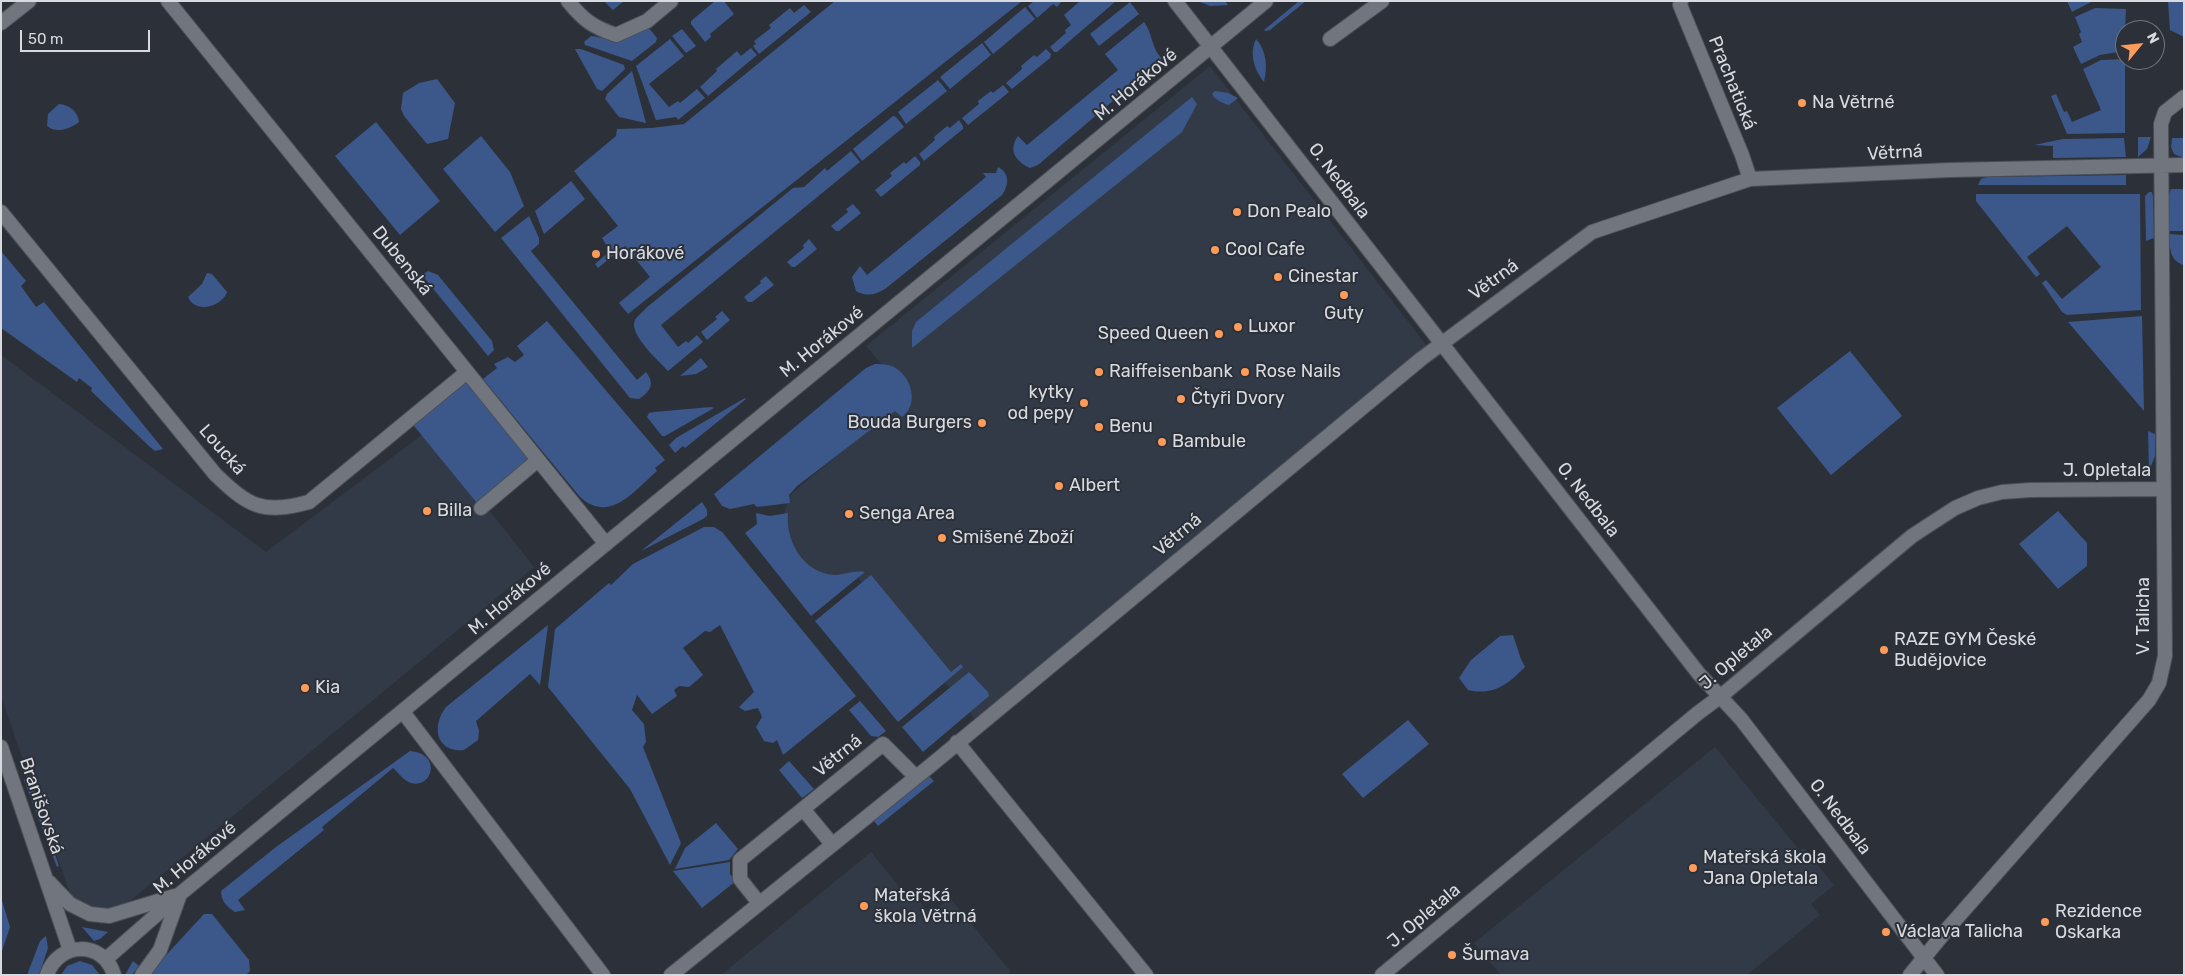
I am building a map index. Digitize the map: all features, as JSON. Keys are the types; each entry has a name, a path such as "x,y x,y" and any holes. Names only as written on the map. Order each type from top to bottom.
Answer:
{"street":[{"path":"1,23 29,1"},
{"name":"Dubenská","path":"168,1 606,544"},
{"path":"568,1 581,18 598,29 616,35 647,21 671,1"},
{"name":"O. Nedbala","path":"1176,1 1699,674 1741,719 1937,975"},
{"name":"M. Horákové","path":"106,959 180,894 1266,1"},
{"path":"1330,39 1382,1"},
{"name":"Prachatická","path":"1681,1 1680,5 1742,155 1750,179"},
{"name":"V. Talicha","path":"1910,975 1949,927 2149,700 2159,684 2165,656 2162,489 2161,124 2165,112 2184,97"},
{"name":"Větrná","path":"671,975 916,777 1441,344 1592,232 1750,179 1950,170 2184,165"},
{"name":"Loucká","path":"1,212 215,474 239,497 259,507 285,509 309,502 467,372"},
{"path":"481,508 538,460"},
{"name":"J. Opletala","path":"1382,975 1912,536 1955,508 1978,498 2002,492 2162,489"},
{"path":"403,712 603,975"},
{"path":"957,742 1146,975"},
{"name":"Větrná","path":"759,903 740,879 740,860 883,744 916,777"},
{"name":"Branišovská","path":"1,747 70,950"},
{"path":"803,809 832,844"},
{"name":"Branišovská","path":"46,878 70,904 90,914 109,916 180,894"},
{"path":"142,975 160,950 180,894"},
{"path":"47,975 55,960 70,950 85,948 98,953 106,959 114,975"}],"shaded area":[{"path":"604,1 624,1 613,10"},
{"path":"715,1 724,1 734,14 710,34 711,37 705,42 691,24 691,21"},
{"path":"835,1 1022,1 628,314 619,303 650,277 625,246 598,268 595,264 610,251 602,238 618,226 574,171 616,136 617,129 651,128 684,124"},
{"path":"1034,1 1062,1 1057,7 1053,4 1037,18 1028,6"},
{"path":"1080,1 1116,1 1057,52 1054,52 1050,47 1066,33 1065,30 1071,25 1064,15"},
{"path":"1225,1 1228,5 1210,6 1200,2"},
{"path":"1299,1 1306,1 1270,30 1264,30"},
{"path":"2067,1 2093,1 2072,12"},
{"path":"2168,1 2184,1 2184,37 2170,30"},
{"path":"1130,2 1139,14 1099,46 1090,34"},
{"path":"804,5 811,12 759,54 753,46 756,44 754,41 771,28 769,25 790,8 794,13"},
{"path":"1025,7 1035,19 993,54 984,42"},
{"path":"2095,8 2126,9 2125,20 2115,20 2115,52 2100,55 2081,64 2073,47 2082,42 2079,34 2081,32 2075,17"},
{"path":"1144,22 1158,55 1162,59 1038,165 1030,168 1020,162 1013,150 1018,136 1027,145 1118,70 1105,54"},
{"path":"648,27 657,38 656,42 632,61 585,45 584,42 591,36 615,39 626,38"},
{"path":"682,29 696,46 686,53 672,36"},
{"path":"670,39 684,56 649,84 669,107 678,101 680,103 697,89 705,98 678,120 676,117 656,120 636,66"},
{"path":"1256,39 1262,48 1265,59 1264,82 1258,72 1253,56"},
{"path":"982,43 991,55 950,89 940,77"},
{"path":"751,48 757,55 708,96 700,87 717,71 716,69 737,51 741,56"},
{"path":"575,49 581,49 624,65 625,69 602,91 597,89"},
{"path":"1046,49 1051,54 1050,58 1012,89 1006,83 1022,69 1021,66 1034,55 1037,57"},
{"path":"2115,59 2115,70 2125,70 2125,133 2067,134 2051,96 2056,94 2064,112 2067,111 2072,122 2101,110 2083,69 2101,60"},
{"path":"1210,66 1427,346 976,720 854,573 833,579 806,568 787,542 783,517 790,495 908,396 866,346"},
{"path":"632,71 646,123 619,117 605,99 607,94"},
{"path":"437,79 455,103 448,139 427,144 404,116 401,109 403,93 419,83"},
{"path":"938,80 947,91 906,124 898,112"},
{"path":"1003,85 1009,92 968,125 962,118 979,104 978,101"},
{"path":"1215,91 1228,93 1238,98 1229,105 1215,98 1212,94"},
{"path":"1192,97 1197,104 1182,132 912,348 912,331 916,322"},
{"path":"59,104 72,109 77,115 79,122 63,130 55,130 47,126 48,114"},
{"path":"893,116 904,127 862,161 853,149"},
{"path":"959,120 963,129 924,161 919,154 935,140 934,137 947,126 950,128"},
{"path":"376,122 440,201 400,235 335,156"},
{"path":"481,136 510,172 524,206 495,232 443,169"},
{"path":"2138,137 2151,137 2147,149 2138,157"},
{"path":"2124,138 2126,157 2053,158 2053,146 2034,145 2063,139"},
{"path":"2172,138 2184,138 2184,158 2174,154 2171,147"},
{"path":"851,151 860,162 661,325 678,347 686,341 688,343 697,335 703,342 668,371 640,340 634,326 637,317 793,188 804,187 825,168 827,171"},
{"path":"915,156 920,165 881,197 875,190 892,176 890,173 904,162 906,164"},
{"path":"998,167 1005,172 1007,180 1002,195 885,289 871,294 856,291 852,277 860,266 867,275 986,177 983,173 996,173"},
{"path":"2126,175 2126,185 1978,185 1981,179 1986,177"},
{"path":"571,181 585,199 544,234 535,211"},
{"path":"2171,189 2184,189 2184,231 2169,231 2169,194"},
{"path":"2152,192 2153,197 2154,238 2146,241 2145,196"},
{"path":"1976,194 2140,194 2141,310 2067,315 2062,312 2042,283 2046,280 2062,299 2101,267 2067,226 2027,257 2040,274 2036,277 1976,201"},
{"path":"853,204 861,213 839,231 836,231 831,226 848,212 846,209"},
{"path":"529,216 539,238 539,244 531,251 637,380 646,372 649,376 651,384 649,390 639,399 630,398 501,238"},
{"path":"2169,234 2184,235 2184,265 2175,260 2171,253"},
{"path":"809,239 817,249 795,267 792,267 787,262 804,248 803,245"},
{"path":"1,251 26,281 21,286 36,307 44,302 163,449 155,451 150,447 91,391 92,388 79,378 77,382 1,328"},
{"path":"428,271 438,275 492,341 494,350 488,356 422,275"},
{"path":"207,273 212,274 227,292 220,302 214,305 196,306 188,297 202,284"},
{"path":"766,276 774,285 752,302 748,302 744,297 761,283 760,281"},
{"path":"722,311 730,320 707,340 701,332 717,319 715,317"},
{"path":"2142,316 2144,411 2068,322"},
{"path":"547,321 665,460 655,468 657,471 630,495 621,502 611,506 601,507 591,504 580,497 483,379 497,368 494,364 508,357 515,362 524,355 517,346"},
{"path":"1850,351 1902,416 1831,475 1777,408"},
{"path":"1,355 266,552 427,431 534,567 101,925 72,899 1,697"},
{"path":"701,358 708,367 696,374 680,376"},
{"path":"875,364 894,367 900,371 909,383 912,398 911,405 902,417 895,411 797,486 789,495 790,503 757,507 754,504 730,509 722,506 714,494 866,368"},
{"path":"467,372 538,460 481,508 410,421"},
{"path":"745,398 685,448 683,446 675,453 669,445 676,438"},
{"path":"714,408 665,436 662,436 647,417 649,413 654,412"},
{"path":"2148,431 2155,434 2155,456 2149,471"},
{"path":"702,502 707,510 707,516 641,551"},
{"path":"2058,511 2087,543 2087,566 2058,589 2019,544"},
{"path":"756,513 770,516 788,513 788,523 793,544 805,562 813,568 823,573 834,575 865,572 811,616 745,533 757,524"},
{"path":"704,527 714,527 722,532 856,696 783,755 777,740 773,743 764,741 756,727 762,717 758,708 745,711 739,707 754,692 720,625 710,632 705,631 683,648 703,675 689,687 679,686 674,690 677,696 652,714 637,695 632,710 644,724 646,742 643,747 681,843 670,865 630,789 548,687 555,629 609,583 611,585 633,564"},
{"path":"871,575 951,672 961,664 963,667 898,722 815,621"},
{"path":"548,625 540,685 530,674 476,721 479,731 478,740 464,750 455,750 442,743 438,730 441,714 446,707"},
{"path":"1513,635 1525,667 1513,679 1493,690 1468,690 1459,678 1471,660 1500,636"},
{"path":"969,672 988,692 989,696 923,752 902,727"},
{"path":"860,701 886,731 878,737 871,736 849,710"},
{"path":"1408,720 1429,744 1363,798 1342,774"},
{"name":"Mateřská škola Jana Opletala","path":"1715,747 1800,851 1804,848 1834,885 1811,904 1820,915 1747,975 1501,975 1474,943"},
{"path":"410,751 420,753 427,758 430,764 431,770 425,781 419,783 408,782 393,768 322,827 324,830 238,900 245,910 235,912 229,908 222,898 221,891 276,847"},
{"path":"789,761 814,789 802,798 779,770"},
{"path":"28,774 59,866 57,867 24,780"},
{"path":"928,775 934,781 878,826 873,820"},
{"path":"716,823 738,849 729,860 675,869 685,848"},
{"name":"Mateřská škola Větrná","path":"871,852 905,894 910,890 930,914 950,898 1011,972 1007,975 721,975"},
{"path":"730,862 730,874 736,881 702,908 673,871"},
{"path":"1,897 10,927 1,954"},
{"path":"204,914 212,914 249,960 250,971 246,975 152,975 157,965"},
{"path":"82,927 108,932 100,939 94,941"},
{"path":"46,936 48,948 39,975 27,975 40,941"},
{"path":"80,961 92,965 100,975 61,975 67,966"},
{"path":"133,961 139,966 132,975 125,975"}],"place":[{"name":"Na Větrné","path":"1802,103"},
{"name":"Don Pealo","path":"1237,212"},
{"name":"Cool Cafe","path":"1215,250"},
{"name":"Horákové","path":"596,254"},
{"name":"Cinestar","path":"1278,277"},
{"name":"Guty","path":"1344,295"},
{"name":"Luxor","path":"1238,327"},
{"name":"Speed Queen","path":"1219,334"},
{"name":"Raiffeisenbank","path":"1099,372"},
{"name":"Rose Nails","path":"1245,372"},
{"name":"Čtyři Dvory","path":"1181,399"},
{"name":"kytky od pepy","path":"1084,403"},
{"name":"Bouda Burgers","path":"982,423"},
{"name":"Benu","path":"1099,427"},
{"name":"Bambule","path":"1162,442"},
{"name":"Albert","path":"1059,486"},
{"name":"Billa","path":"427,511"},
{"name":"Senga Area","path":"849,514"},
{"name":"Smišené Zboží","path":"942,538"},
{"name":"RAZE GYM České Budějovice","path":"1884,650"},
{"name":"Kia","path":"305,688"},
{"name":"Mateřská škola Jana Opletala","path":"1693,868"},
{"name":"Mateřská škola Větrná","path":"864,906"},
{"name":"Rezidence Oskarka","path":"2045,922"},
{"name":"Václava Talicha","path":"1886,932"},
{"name":"Šumava","path":"1452,955"}]}
